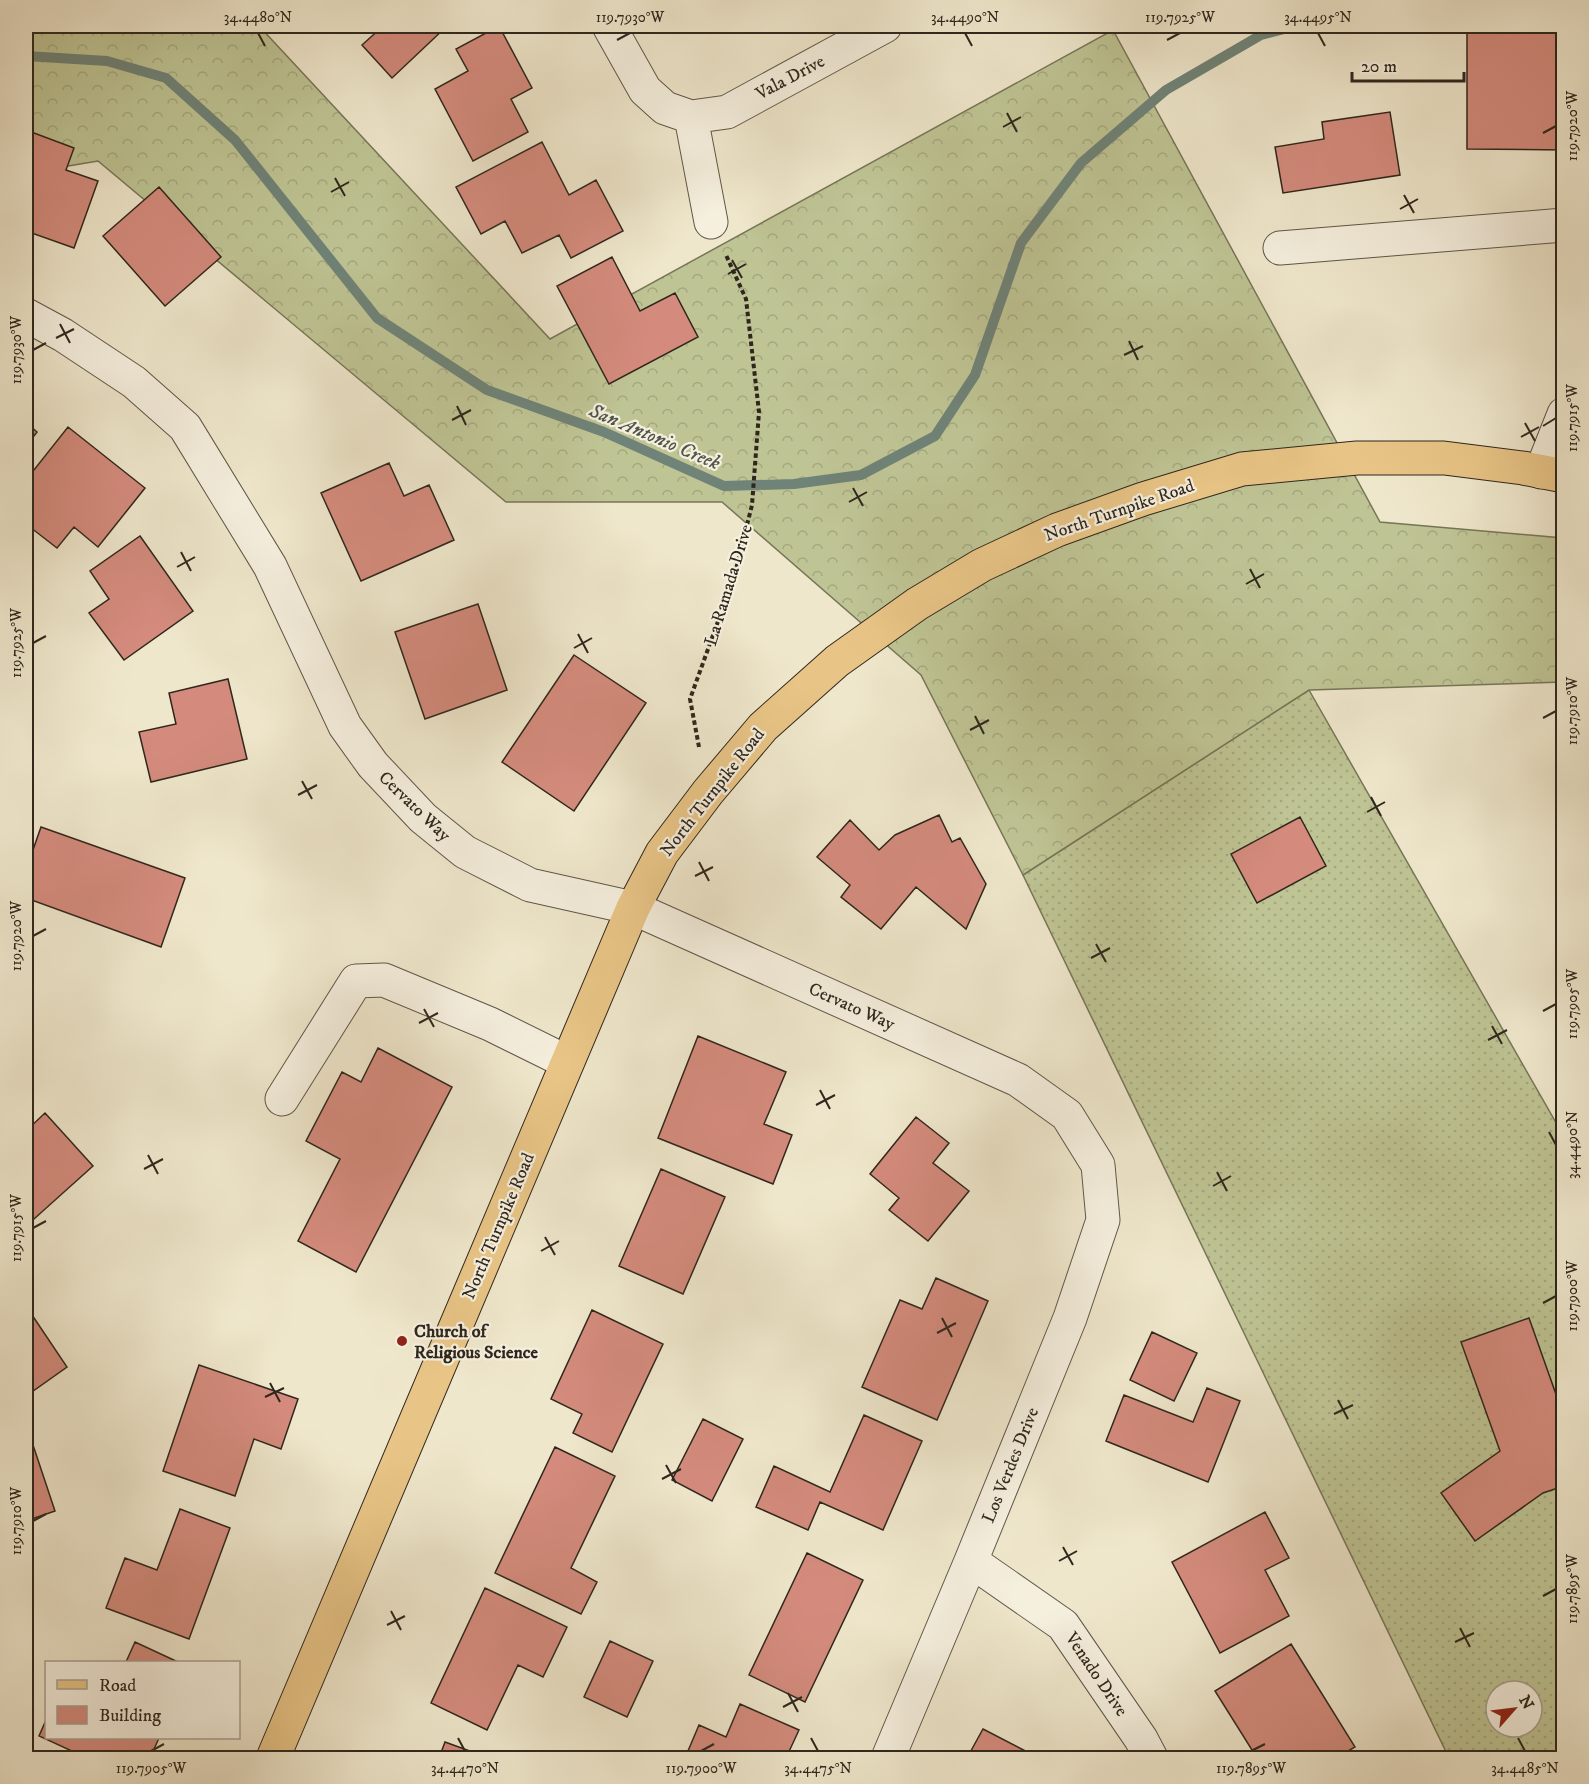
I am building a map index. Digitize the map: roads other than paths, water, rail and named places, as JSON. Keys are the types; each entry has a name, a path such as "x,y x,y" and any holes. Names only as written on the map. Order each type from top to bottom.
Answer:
{"main road":[{"name":"North Turnpike Road","path":"273,1758 633,908 662,854 708,792 763,727 837,661 926,598 982,565 1057,530 1143,499 1242,469 1357,458 1444,458 1552,474"}],"street":[{"path":"609,26 645,90 665,108 691,117 711,222"},
{"name":"Vala Drive","path":"691,117 727,112 885,26"},
{"path":"1280,248 1563,225"},
{"name":"Cervato Way","path":"26,315 63,335 134,382 185,427 270,566 345,726 373,765 423,818 465,852 530,885 633,908 1018,1080 1067,1115 1098,1165"},
{"path":"1552,474 1563,414"},
{"path":"282,1099 356,981 384,980 490,1024 567,1062"},
{"name":"Los Verdes Drive","path":"888,1758 1070,1318 1092,1256 1103,1220 1098,1165"},
{"name":"Venado Drive","path":"971,1561 1063,1625 1141,1739 1151,1758"}],"waterway":[{"name":"San Antonio Creek","path":"26,56 107,61 166,78 235,140 377,318 487,390 604,432 724,486 794,484 861,475 935,436 975,375 1021,243 1081,163 1166,90 1261,35 1296,26"}],"place":[{"name":"Church of Religious Science","path":"402,1341"}]}
